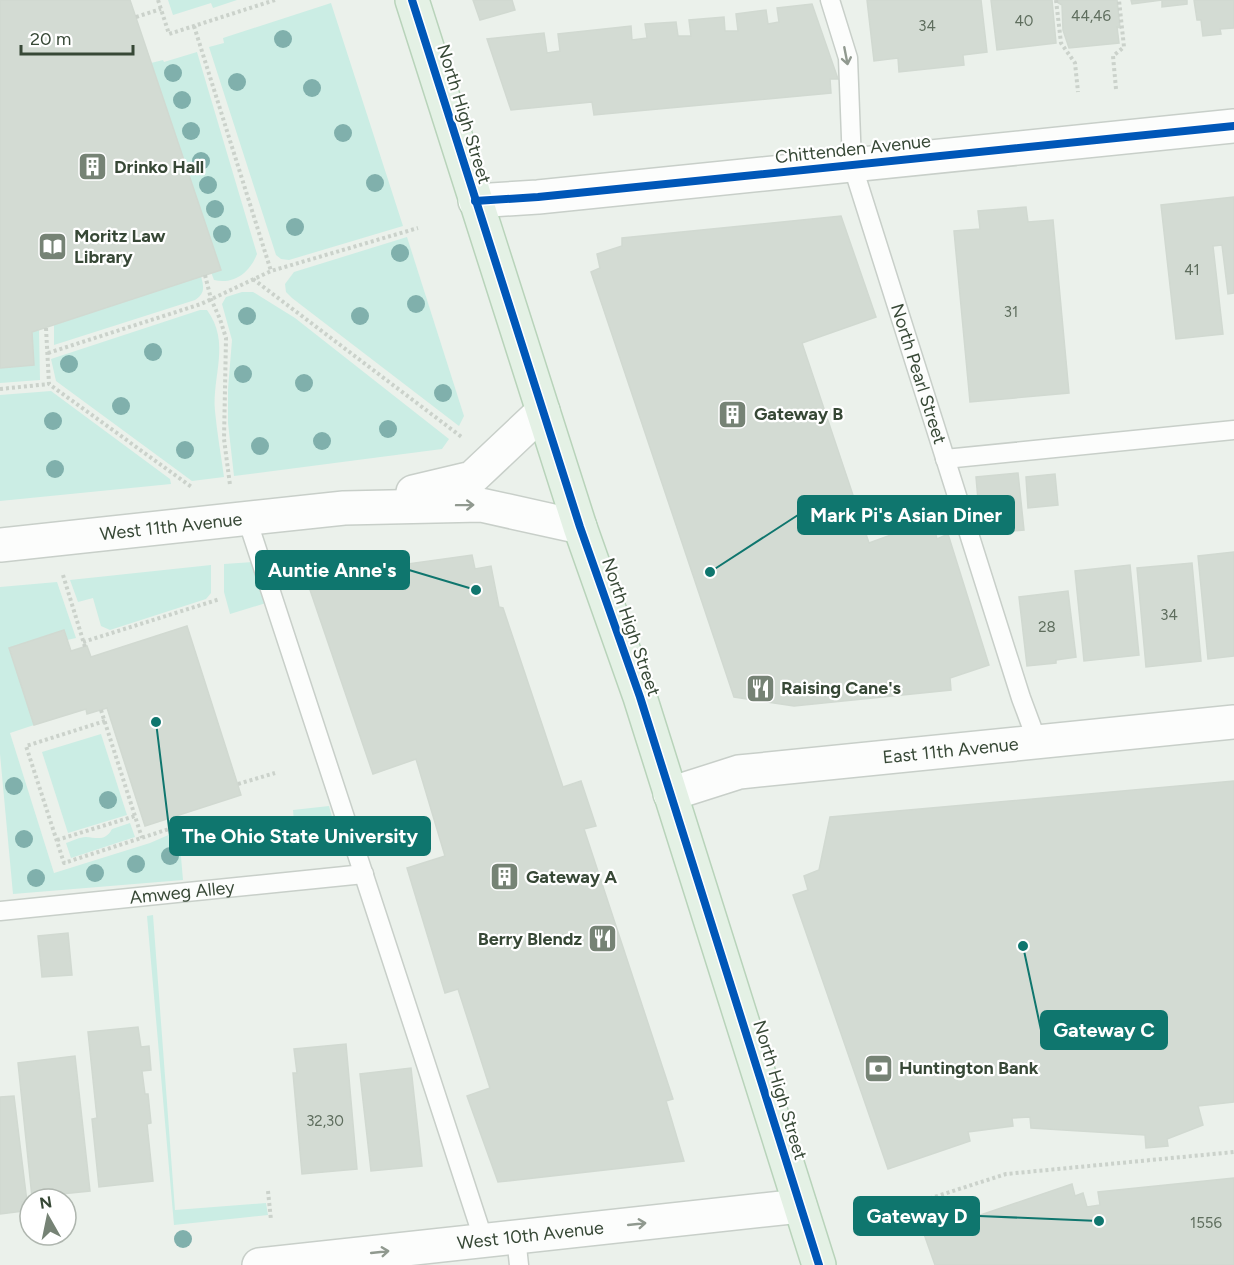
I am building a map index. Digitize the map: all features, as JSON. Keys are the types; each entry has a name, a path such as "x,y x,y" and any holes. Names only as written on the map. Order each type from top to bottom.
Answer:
{"main road":[{"name":"North High Street","path":"412,0 580,528 640,697 819,1265"}],"street":[{"name":"Chittenden Avenue","path":"475,201 538,197 1234,126"},
{"name":"West 11th Avenue","path":"344,508 472,478 543,411"},
{"name":"West 11th Avenue","path":"0,545 344,508 481,505 580,528"},
{"name":"East 11th Avenue","path":"670,794 740,772 1234,722"},
{"name":"West 10th Avenue","path":"259,1265 484,1240 518,1251 800,1206"}],"lane":[{"name":"North Pearl Street","path":"830,0 848,58 852,164 1020,698 1037,741"},
{"path":"945,459 1234,430"},
{"path":"247,519 484,1240"},
{"name":"Amweg Alley","path":"0,911 364,874"}],"path":[{"path":"158,0 169,34 275,0"},
{"path":"1056,0 1061,43 1075,63 1078,92"},
{"path":"1116,89 1113,56 1124,47 1119,0"},
{"path":"136,17 161,9"},
{"path":"194,26 271,271"},
{"path":"48,353 211,299 271,271 418,228"},
{"path":"205,275 226,339 224,417 230,485"},
{"path":"253,279 466,441"},
{"path":"46,328 49,384"},
{"path":"0,389 49,384 194,489"},
{"path":"63,575 84,645 220,599"},
{"path":"101,710 142,838"},
{"path":"105,721 26,746 64,863 180,827 222,822"},
{"path":"238,784 275,773"},
{"path":"57,840 135,816"},
{"path":"176,816 180,827"},
{"path":"878,1215 1006,1174 1234,1152"},
{"path":"268,1191 271,1220"}],"shaded area":[{"path":"168,0 237,0 213,8 211,3 173,15"},
{"path":"331,3 403,226 289,260 281,259 276,255 209,47 224,43 223,38"},
{"path":"197,52 257,254 246,271 228,281 214,280 211,272 220,269 151,63 163,60 164,62"},
{"path":"407,237 464,416 459,426 286,292 285,284 294,272"},
{"path":"201,276 203,290 195,300 54,345 54,325"},
{"path":"242,292 253,292 295,318 449,439 442,449 234,476 228,423 232,340 222,304 226,297"},
{"path":"200,310 207,310 218,335 219,359 215,411 224,477 192,481 56,381 51,359"},
{"path":"39,330 40,380 0,383 0,368 33,364 32,332"},
{"path":"51,391 170,479 171,484 0,501 0,395"},
{"path":"253,562 266,603 230,614 224,592 224,564"},
{"path":"211,565 211,593 206,599 110,630 101,626 93,598 78,602 70,580"},
{"path":"57,582 76,638 67,640 64,630 9,648 34,725 10,733 54,873 150,843 173,833 179,834 183,880 13,894 0,754 0,587"},
{"path":"101,734 127,815 68,833 42,752"},
{"path":"329,806 341,849 337,853 310,855 294,822 293,810"},
{"path":"130,823 135,837 71,858 66,843 84,837 104,837 112,829"},
{"path":"153,915 175,1210 266,1203 268,1215 174,1225 147,916"}],"building":[{"name":"Drinko Hall","path":"0,0 130,0 221,270 32,332 34,365 0,368"},
{"path":"473,0 512,0 515,10 480,20"},
{"path":"867,0 981,0 987,52 963,55 964,65 899,72 898,58 874,61"},
{"path":"991,0 1052,0 1056,43 997,50"},
{"path":"1057,0 1117,0 1119,43 1069,48 1063,30 1062,5"},
{"path":"1131,0 1162,0 1132,4"},
{"path":"1162,0 1187,0 1187,4 1162,7"},
{"path":"1194,0 1234,0 1234,28 1220,29 1221,34 1203,36 1201,20 1197,20"},
{"path":"812,4 838,79 830,79 831,93 594,115 592,102 511,110 487,39 544,33 547,53 560,51 558,34 631,26 632,40 647,38 645,24 676,22 678,36 691,36 689,20 724,17 725,31 738,31 736,14 766,10 768,24 779,22 777,8"},
{"path":"1234,197 1234,293 1228,294 1222,245 1213,246 1223,334 1176,339 1161,205"},
{"path":"1026,207 1028,222 1053,220 1069,393 970,402 954,231 980,229 978,211"},
{"name":"Gateway B","path":"841,216 876,317 802,343 869,543 932,520 937,539 948,534 989,665 950,678 951,690 794,706 734,697 591,272 600,268 597,254 622,246 622,238"},
{"path":"1018,473 1024,530 981,534 976,477"},
{"path":"1055,474 1058,505 1028,508 1026,477"},
{"path":"1234,552 1234,656 1208,659 1198,556"},
{"name":"Gateway A","path":"472,555 475,569 491,566 499,607 503,608 563,787 581,781 596,826 584,829 673,1099 666,1101 684,1161 498,1182 467,1096 490,1088 458,989 445,993 407,868 445,856 416,759 373,774 306,578"},
{"path":"1192,563 1201,661 1146,667 1137,568"},
{"path":"1130,565 1139,655 1084,661 1075,571"},
{"path":"1068,591 1076,657 1056,660 1056,663 1027,666 1019,597"},
{"path":"187,626 241,795 145,826 107,708 87,714 86,709 34,725 9,648 64,630 71,651 87,646 91,657"},
{"path":"1234,781 1234,1102 1198,1106 1203,1125 1167,1139 1168,1146 1146,1148 1145,1135 1031,1128 1030,1117 1012,1118 1013,1126 968,1132 970,1141 888,1169 793,895 808,890 804,876 819,870 830,817"},
{"path":"68,933 72,975 42,977 38,936"},
{"path":"138,1027 141,1047 149,1046 151,1070 142,1071 145,1094 148,1094 151,1123 147,1124 153,1181 99,1187 92,1119 97,1118 88,1032"},
{"path":"346,1044 357,1169 302,1174 293,1073 297,1073 294,1049"},
{"path":"75,1056 90,1191 78,1192 78,1187 31,1187 18,1063"},
{"path":"411,1068 422,1166 371,1171 360,1074"},
{"path":"14,1096 25,1187 18,1187 18,1212 0,1214 0,1097"},
{"path":"1234,1178 1234,1265 935,1265 924,1234 1072,1184 1075,1196 1083,1193 1087,1207 1100,1205 1098,1192"}],"cycle path":[{"path":"412,0 580,527 640,697 819,1265"},
{"path":"475,201 538,197 1234,126"}],"place":[{"name":"Drinko Hall","path":"93,167"},
{"name":"Moritz Law Library","path":"53,246"},
{"name":"Gateway B","path":"733,414"},
{"name":"Mark Pi's Asian Diner","path":"710,572"},
{"name":"Auntie Anne's","path":"476,590"},
{"name":"Raising Cane's","path":"760,688"},
{"name":"The Ohio State University","path":"156,722"},
{"name":"Gateway A","path":"505,877"},
{"name":"Berry Blendz","path":"603,939"},
{"name":"Gateway C","path":"1023,946"},
{"name":"Huntington Bank","path":"878,1068"},
{"name":"Gateway D","path":"1099,1221"}]}
